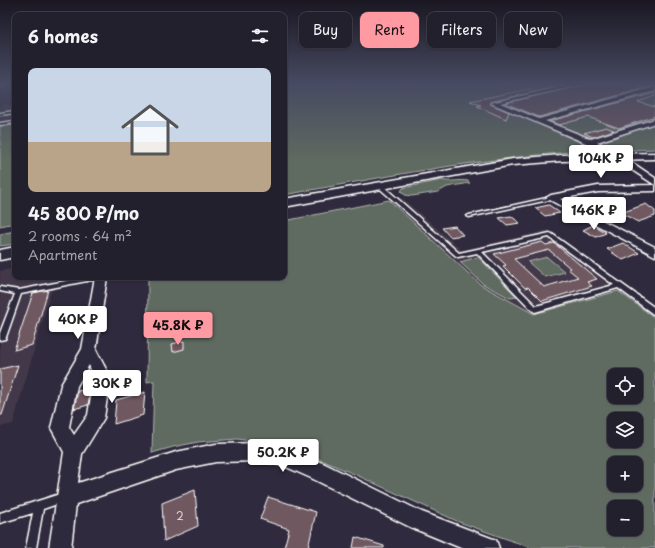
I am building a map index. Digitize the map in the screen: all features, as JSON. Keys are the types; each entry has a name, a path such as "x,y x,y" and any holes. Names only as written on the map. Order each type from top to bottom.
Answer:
{"street":[{"path":"510,110 591,142 609,151 655,182"},
{"path":"539,121 579,110"},
{"path":"591,142 655,121"},
{"path":"287,202 513,162 543,159 655,156"},
{"path":"550,198 598,189 655,188"},
{"path":"550,198 635,240 655,252"},
{"path":"0,255 12,253"},
{"path":"73,451 60,428 69,386 90,350 101,280"},
{"path":"60,548 73,451 96,418 102,377 90,350"},
{"path":"67,497 176,461 216,453 260,452 285,457 318,471 417,520 488,548"}],"lane":[{"path":"0,114 12,112"},
{"path":"0,124 12,122"},
{"path":"379,185 460,256 550,235 655,312"},
{"path":"469,216 550,198"},
{"path":"479,252 535,309 618,286"},
{"path":"0,289 19,292 81,280"},
{"path":"0,337 2,337 19,292"},
{"path":"0,518 67,497"},
{"path":"31,548 39,506"}],"shaded area":[{"path":"0,110 12,110 12,120 2,122 0,120"},
{"path":"402,198 462,250 548,230 630,288 534,314 481,285 389,200"},
{"path":"12,269 12,280 54,280 13,424 0,427 0,271"}],"green space":[{"path":"287,110 655,110 655,149 575,152 516,157 416,172 287,194"},
{"path":"12,125 12,224 0,226 0,127"},
{"path":"442,180 468,181 470,183 447,187 438,192 412,196 405,195 401,191 403,188"},
{"path":"389,200 481,285 534,314 618,291 655,318 655,548 532,548 459,522 298,450 266,443 237,439 198,442 152,453 154,381 147,382 148,280 287,280 287,220"},
{"path":"12,232 12,244 0,246 0,234"},
{"path":"478,257 517,297 510,298 483,284 460,262"},
{"path":"547,257 565,272 545,277 528,262"}],"building":[{"path":"485,110 503,110 509,112 506,119"},
{"path":"521,110 566,110 539,117"},
{"path":"593,110 655,110 655,116 619,128 588,117 559,125 550,121"},
{"path":"606,127 614,130 593,137 584,133"},
{"path":"646,204 655,211 655,216 638,222 621,213"},
{"path":"549,205 560,213 545,216 535,208"},
{"path":"511,216 520,223 507,225 499,218"},
{"path":"593,225 606,233 596,237 583,230"},
{"path":"455,226 463,235 450,237 442,228"},
{"path":"542,242 546,245 554,243 597,279 587,282 592,286 542,301 528,287 525,288 503,266 506,265 494,254","holes":["549,250 570,268 568,269 578,277 544,287 514,259"]},
{"path":"623,243 639,253 623,260 607,249"},
{"path":"48,290 32,345 14,350 33,293"},
{"path":"184,341 184,349 173,352 172,344"},
{"path":"18,365 2,415 0,415 0,369"},
{"path":"91,388 88,405 74,409 78,391"},
{"path":"145,392 143,415 114,424 116,400"},
{"path":"195,490 198,526 164,541 162,503"},
{"path":"268,497 316,512 308,548 284,548 289,529 260,519"},
{"path":"355,537 384,546 384,548 353,548"}]}
